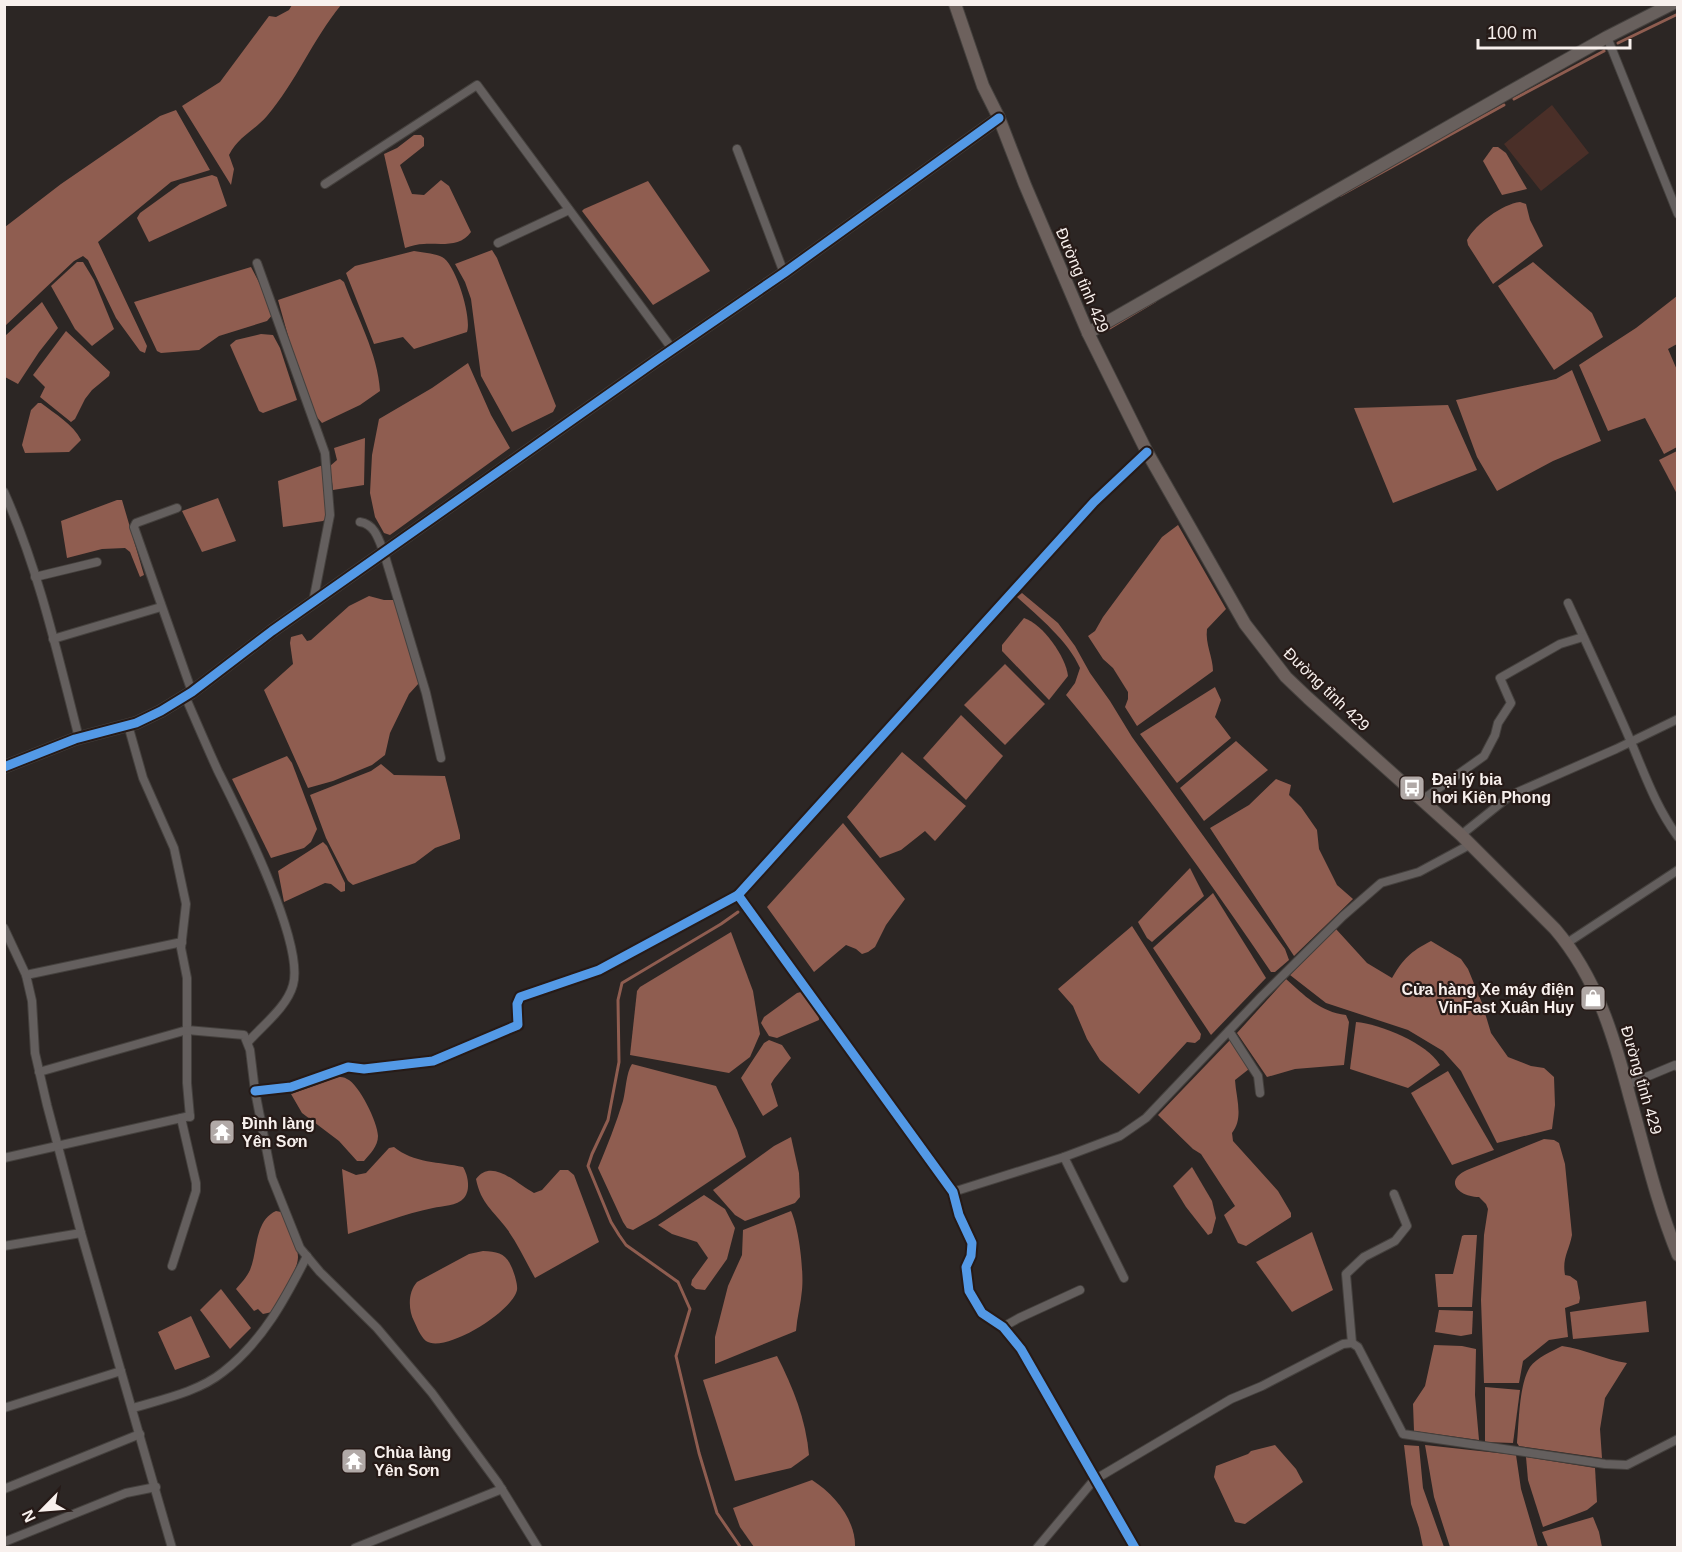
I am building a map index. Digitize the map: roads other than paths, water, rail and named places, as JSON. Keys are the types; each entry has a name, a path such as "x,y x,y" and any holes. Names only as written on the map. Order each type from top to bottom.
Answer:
{"main road":[{"name":"Đường tỉnh 429","path":"955,4 983,86 999,118 1024,185 1088,333 1147,452 1245,624 1286,677 1471,844 1567,943 1603,1007 1617,1047 1658,1202 1675,1241 1677,1255"}],"street":[{"path":"1088,333 1607,37 1672,4"},
{"path":"1607,37 1677,214"},
{"path":"325,184 477,85 673,350"},
{"path":"4,767 79,738 128,725 161,711 188,694 313,603 784,273 999,118"},
{"path":"737,149 784,273"},
{"path":"498,243 569,210"},
{"path":"257,263 325,453 330,515 313,603"},
{"path":"255,1091 291,1087 348,1067 364,1069 433,1061 518,1025 517,1004 520,997 599,970 738,895 1094,502 1147,452"},
{"path":"4,492 17,521 35,578 79,738"},
{"path":"177,508 134,525 188,694 246,827 288,933 293,953 295,969 289,995 248,1042"},
{"path":"360,522 367,523 375,530 384,553 426,693 441,758"},
{"path":"35,578 97,562"},
{"path":"1568,603 1631,742 1648,788 1677,837"},
{"path":"53,639 161,607"},
{"path":"1422,800 1484,756 1495,735 1498,723 1511,703 1500,678 1560,644 1583,637"},
{"path":"1461,835 1511,795 1677,719"},
{"path":"128,725 143,778 174,848 186,904 182,942 187,978 187,1117 196,1191 172,1266"},
{"path":"953,1192 1064,1157 1120,1136 1146,1118 1335,924 1381,883 1419,872 1471,844"},
{"path":"1567,943 1677,870"},
{"path":"738,895 953,1192 959,1215 972,1243 966,1267 969,1291 982,1313 1003,1327 1021,1349 1135,1548"},
{"path":"4,928 26,975 32,1001 35,1053 39,1072 81,1233 156,1486 172,1548"},
{"path":"26,975 182,942"},
{"path":"39,1072 187,1030 244,1035 248,1042 272,1178 300,1248 320,1272 377,1329 432,1393 502,1489 538,1548"},
{"path":"1229,1031 1258,1076 1260,1093"},
{"path":"1627,1085 1677,1066"},
{"path":"4,1158 187,1117"},
{"path":"1064,1157 1124,1278"},
{"path":"1352,1343 1346,1274 1364,1257 1395,1241 1407,1226 1394,1194"},
{"path":"4,1246 81,1233"},
{"path":"132,1408 178,1395 223,1373 259,1337 280,1308 307,1256"},
{"path":"1003,1327 1080,1290"},
{"path":"1036,1548 1094,1480 1231,1399 1262,1386 1343,1344 1352,1343 1358,1347 1403,1434 1605,1464 1627,1465 1677,1439"},
{"path":"4,1408 122,1371"},
{"path":"4,1489 140,1434"},
{"path":"4,1542 126,1493 156,1486"},
{"path":"356,1548 502,1489"}],"waterway":[{"path":"1618,43 1678,14"},
{"path":"1514,99 1604,51"},
{"path":"1341,195 1504,105"},
{"path":"1108,329 1155,301"},
{"path":"738,912 622,983 618,1000 619,1062 608,1120 588,1166 611,1222 626,1245 678,1282 690,1309 676,1356 699,1453 717,1513 741,1548"}],"place":[{"name":"Đại lý bia hơi Kiên Phong","path":"1412,788"},
{"name":"Cửa hàng Xe máy điện VinFast Xuân Huy","path":"1593,998"},
{"name":"Đình làng Yên Sơn","path":"222,1132"},
{"name":"Chùa làng Yên Sơn","path":"354,1461"}]}
